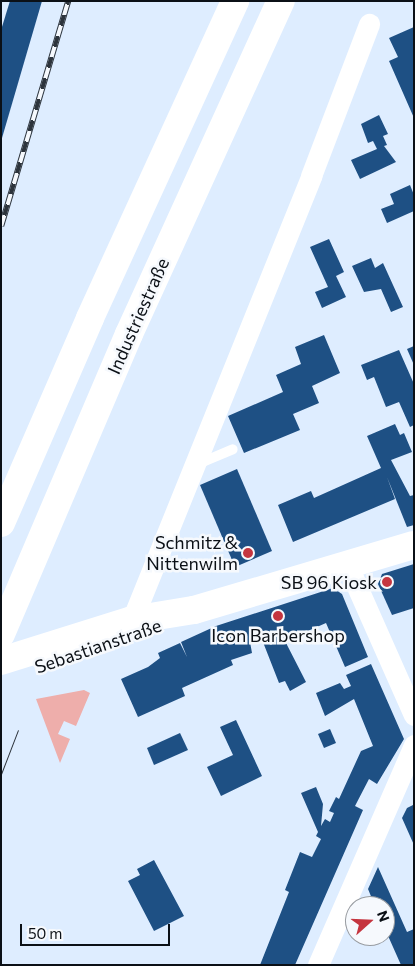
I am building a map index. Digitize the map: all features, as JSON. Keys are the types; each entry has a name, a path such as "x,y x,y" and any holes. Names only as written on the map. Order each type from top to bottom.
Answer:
{"main road":[{"path":"1,523 90,318 235,1"},
{"name":"Industriestraße","path":"3,630 129,334 281,1"},
{"name":"Sebastianstraße","path":"1,660 132,620 194,610 414,545"},
{"name":"Sebastianstraße","path":"1,679 138,637 194,610"}],"street":[{"path":"132,620 311,176 368,24"},
{"path":"347,564 414,715"},
{"path":"318,965 414,745"}],"lane":[{"path":"196,460 205,461 233,449"}],"shaded area":[{"path":"84,690 90,693 76,726 64,721 58,734 70,739 60,763 36,699"}],"building":[{"path":"10,1 42,1 2,138 1,30"},
{"path":"414,27 414,118 389,61 398,57 389,38"},
{"path":"379,115 388,134 383,136 387,145 384,146 396,162 360,179 351,160 377,149 373,141 368,143 361,124"},
{"path":"410,185 414,195 414,211 387,223 381,209 394,204 390,194"},
{"path":"329,239 344,272 336,276 346,297 322,308 315,292 328,287 310,247"},
{"path":"371,258 375,268 383,263 403,307 391,312 381,289 364,292 352,266"},
{"path":"324,335 340,373 312,386 319,403 293,414 300,430 244,453 228,416 283,392 276,375 301,364 295,347"},
{"path":"414,346 414,365 407,349"},
{"path":"399,350 414,384 414,425 410,427 399,402 386,407 374,377 367,380 361,365"},
{"path":"395,424 400,435 404,433 412,452 391,460 410,496 414,495 414,525 407,527 387,477 395,499 293,542 278,505 311,491 314,498 381,468 367,436"},
{"path":"237,469 272,551 235,567 200,485"},
{"path":"414,564 414,608 392,615 378,584 382,574"},
{"path":"333,588 342,594 368,657 345,667 326,623 285,641 306,682 290,691 285,681 279,683 261,637 250,642 252,653 231,660 233,665 182,688 185,696 138,717 121,679 148,667 160,658 158,653 180,643 187,657 181,642 216,626"},
{"path":"371,664 404,739 377,784 369,779 355,806 363,810 295,965 260,965 289,892 285,890 300,852 312,857 321,839 316,836 318,832 301,793 316,787 323,804 321,826 325,819 330,822 334,813 329,811 336,797 339,799 361,751 373,746 354,699 325,716 316,693 340,683 344,689 351,686 346,675"},
{"path":"236,720 262,776 221,796 207,767 233,755 220,727"},
{"path":"330,729 336,743 324,748 318,734"},
{"path":"180,733 188,750 154,765 147,748"},
{"path":"414,797 414,845 402,818 407,808 413,805"},
{"path":"154,860 184,916 154,931 128,881 140,875 137,869"},
{"path":"378,867 391,896 371,896 368,889"},
{"path":"395,905 407,932 414,929 414,965 401,965 393,946 395,946"}],"tram line":[{"path":"1,774 18,730"}],"railway":[{"path":"1,226 68,1"}],"place":[{"name":"Schmitz & Nittenwilm","path":"248,553"},
{"name":"SB 96 Kiosk","path":"387,582"},
{"name":"Icon Barbershop","path":"278,616"}]}
